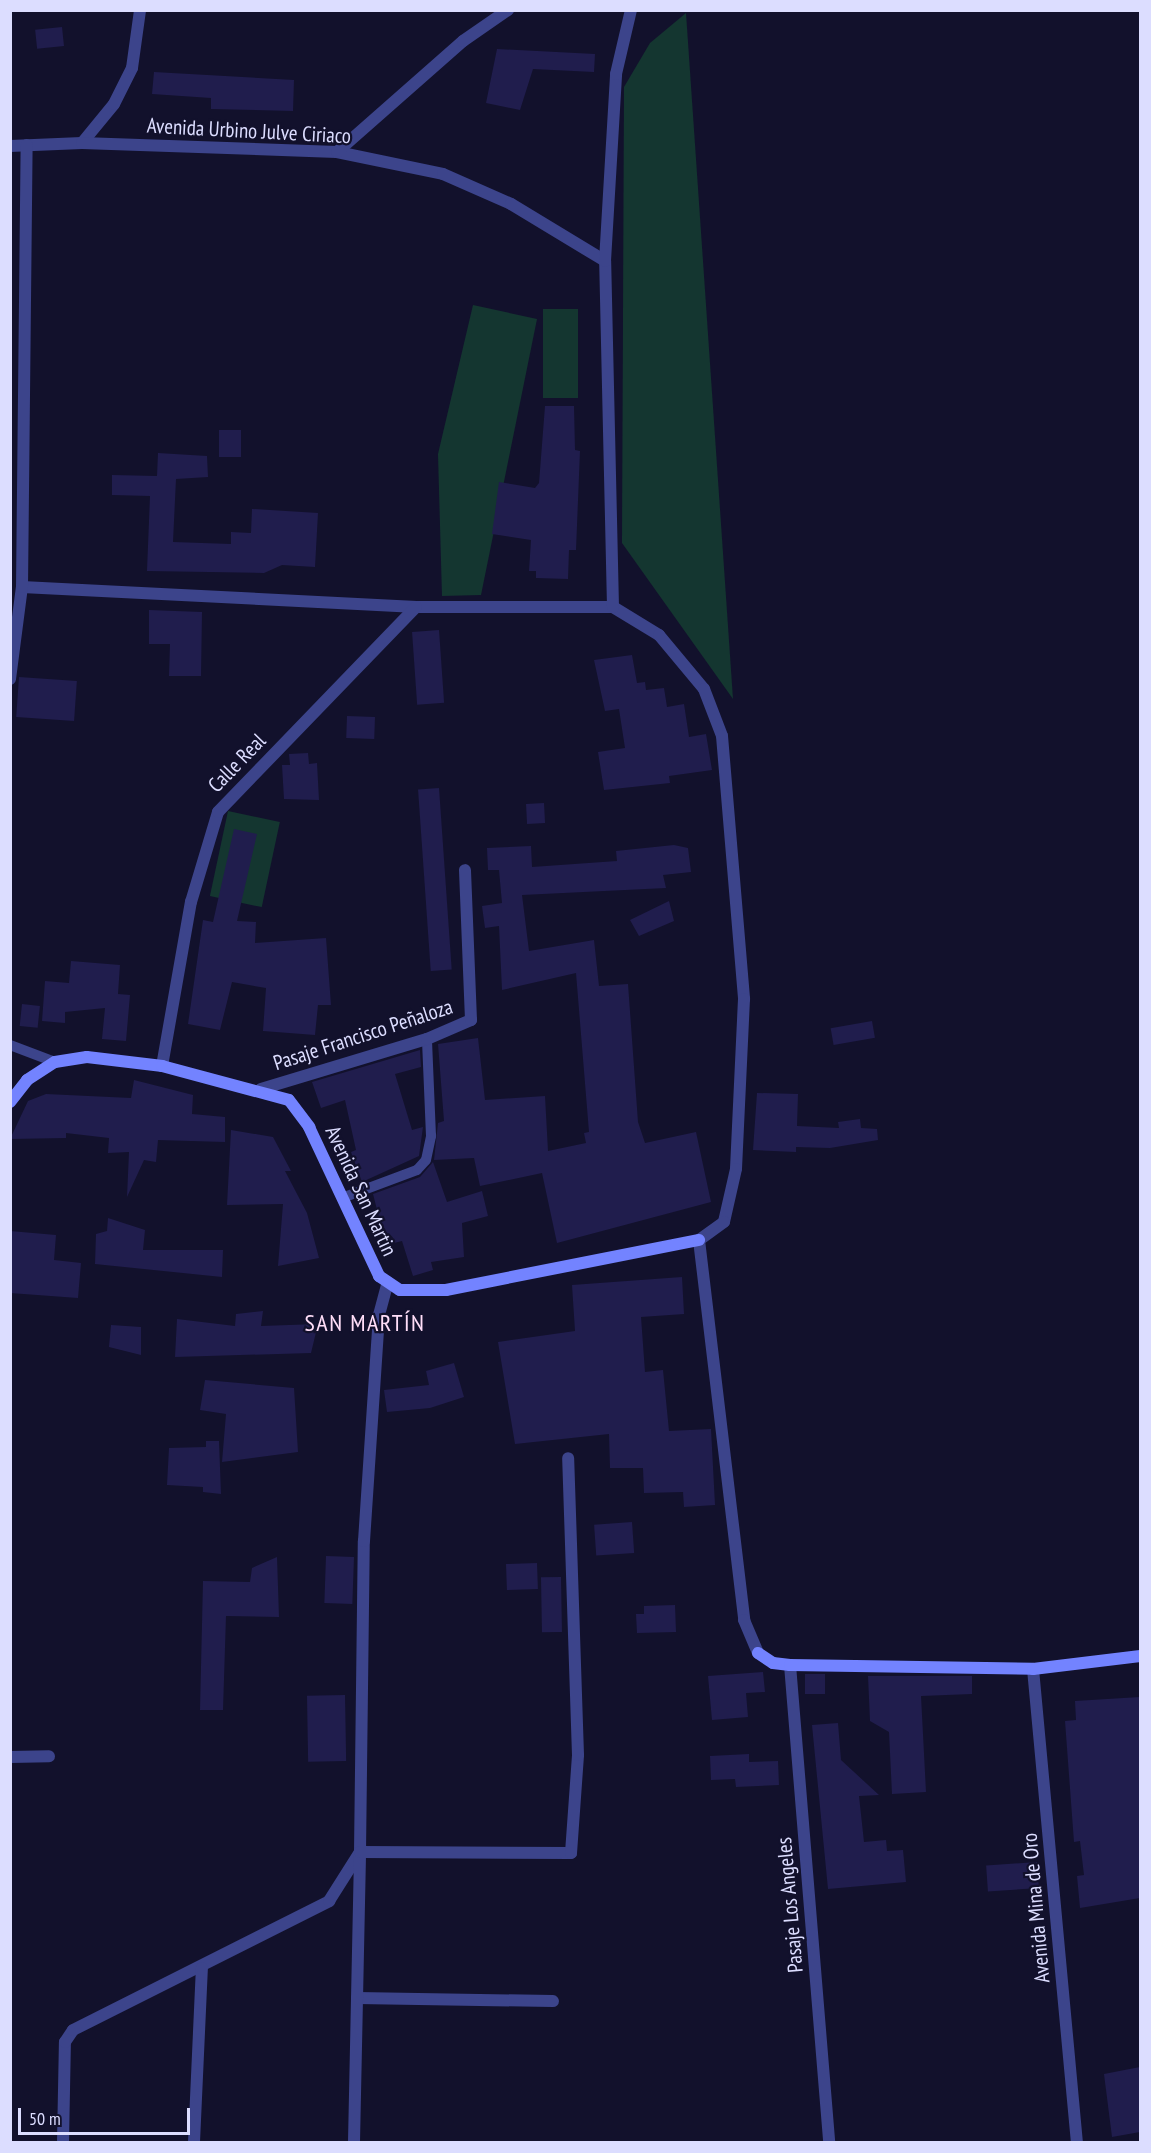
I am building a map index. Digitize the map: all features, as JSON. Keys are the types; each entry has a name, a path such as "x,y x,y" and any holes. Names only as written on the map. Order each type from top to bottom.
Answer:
{"street":[{"path":"82,143 114,104 132,68 140,10"},
{"path":"336,152 463,41 508,10"},
{"path":"613,607 605,261 616,74 631,10"},
{"name":"Avenida Urbino Julve Ciriaco","path":"10,146 82,143 336,152 443,174 511,204 605,261"},
{"path":"10,679 22,587 27,145"},
{"path":"22,587 416,607 613,607 659,635 704,689 722,736 744,999 742,1047 736,1169 724,1222 699,1240 744,1620 758,1653 773,1663 790,1665 1033,1669 1140,1656"},
{"name":"Calle Real","path":"162,1066 191,902 218,812 416,607"},
{"name":"Pasaje Francisco Peñaloza","path":"261,1089 427,1039 471,1020 465,870"},
{"name":"Avenida San Martin","path":"10,1102 27,1080 55,1062 87,1057 162,1066 261,1089 289,1100 309,1127 379,1276 400,1290 447,1290 699,1240"},
{"path":"354,2142 364,1541 378,1326 388,1282"},
{"path":"360,1852 571,1853 578,1755 567,1458"},
{"name":"Pasaje Los Angeles","path":"790,1665 830,2142"},
{"name":"Avenida Mina de Oro","path":"1033,1669 1077,2142"},
{"path":"10,1756 49,1756"},
{"path":"63,2142 65,2042 73,2030 202,1968 329,1901 360,1852"},
{"path":"194,2142 202,1968"},
{"path":"357,1998 553,2001"}],"lane":[{"path":"342,1198 417,1170 426,1160 431,1136 427,1039"},
{"path":"10,1045 55,1062"}],"green space":[{"path":"686,13 733,699 622,543 624,87 650,43"},
{"path":"473,305 537,319 481,595 442,596 438,454"},
{"path":"543,309 578,309 578,398 543,398"},
{"path":"228,811 280,822 262,907 210,896"}],"building":[{"path":"62,27 64,46 37,49 35,30"},
{"path":"497,49 595,54 594,72 533,69 520,110 486,103"},
{"path":"154,72 294,80 293,111 211,109 211,98 152,94"},
{"path":"545,406 574,406 575,450 580,451 576,550 569,550 568,579 536,578 536,571 529,571 531,540 492,534 499,482 535,488 539,483"},
{"path":"219,430 241,430 241,457 219,457"},
{"path":"158,453 207,456 208,477 176,479 173,542 231,544 231,532 251,533 252,509 318,513 315,567 282,565 264,573 147,571 150,496 112,495 112,475 157,476"},
{"path":"149,610 202,612 201,676 169,676 170,644 149,644"},
{"path":"439,630 444,703 417,705 412,632"},
{"path":"632,655 637,683 645,682 646,690 664,688 667,707 684,704 689,737 706,734 712,770 669,776 670,783 604,790 598,752 625,748 619,709 605,711 594,660"},
{"path":"19,677 77,681 74,721 16,717"},
{"path":"347,716 375,717 374,739 346,738"},
{"path":"308,753 309,764 317,763 319,800 284,799 282,765 290,765 289,754"},
{"path":"439,788 452,970 431,971 418,789"},
{"path":"544,803 545,823 527,824 526,804"},
{"path":"234,829 257,834 237,921 256,922 255,943 326,938 331,1005 318,1005 315,1035 263,1031 266,988 232,982 220,1030 188,1024 203,920 213,922"},
{"path":"674,845 688,848 691,872 663,875 666,888 522,895 529,951 594,940 599,986 628,984 638,1122 645,1143 696,1132 711,1202 557,1243 542,1173 480,1186 474,1158 434,1160 438,1123 444,1121 438,1044 478,1038 485,1100 545,1096 548,1151 586,1143 584,1133 589,1132 576,973 502,990 499,926 485,928 482,906 502,903 499,870 488,870 487,848 531,846 532,867 617,861 616,851"},
{"path":"669,901 674,921 639,936 630,920"},
{"path":"71,961 120,965 118,994 130,995 126,1041 102,1039 105,1008 65,1012 65,1023 42,1021 45,981 69,983"},
{"path":"22,1004 40,1006 38,1028 20,1026"},
{"path":"872,1021 875,1038 834,1045 831,1028"},
{"path":"420,1050 421,1067 395,1074 412,1130 423,1127 419,1156 362,1182 351,1152 356,1150 345,1100 321,1108 312,1082"},
{"path":"134,1080 193,1095 192,1114 225,1117 225,1142 158,1140 156,1162 144,1160 127,1197 129,1152 108,1153 109,1138 66,1133 66,1138 10,1139 28,1101 46,1094 131,1098"},
{"path":"757,1093 798,1094 797,1126 839,1128 838,1122 860,1119 861,1128 877,1129 878,1140 830,1148 796,1147 796,1152 753,1150"},
{"path":"231,1130 273,1137 291,1171 285,1171 307,1213 319,1258 278,1266 283,1204 227,1205"},
{"path":"433,1162 447,1202 482,1191 488,1216 462,1223 464,1257 431,1262 433,1270 413,1276 402,1241 386,1245 373,1194 420,1177"},
{"path":"108,1218 145,1230 143,1250 223,1250 222,1277 95,1264 96,1234 107,1231"},
{"path":"10,1231 56,1235 54,1260 81,1263 78,1298 10,1293"},
{"path":"682,1277 684,1314 641,1317 645,1372 663,1370 669,1431 711,1429 715,1505 684,1507 683,1492 644,1493 643,1468 610,1468 609,1434 515,1444 498,1342 575,1331 572,1285"},
{"path":"263,1311 261,1326 318,1324 311,1353 175,1357 177,1319 235,1326 236,1314"},
{"path":"111,1325 141,1327 141,1355 109,1347"},
{"path":"454,1363 464,1397 430,1408 387,1412 384,1390 429,1385 426,1371"},
{"path":"205,1380 294,1388 298,1452 222,1462 226,1414 200,1410"},
{"path":"206,1441 219,1441 221,1494 203,1492 203,1487 167,1485 169,1448 206,1447"},
{"path":"632,1522 634,1553 596,1556 594,1525"},
{"path":"326,1556 354,1557 352,1604 324,1603"},
{"path":"277,1557 279,1617 226,1616 223,1710 200,1710 203,1581 250,1582 252,1568"},
{"path":"537,1563 538,1589 507,1590 506,1564"},
{"path":"541,1577 561,1577 562,1632 542,1632"},
{"path":"675,1605 676,1632 637,1633 636,1614 644,1614 644,1606"},
{"path":"763,1672 765,1692 746,1693 748,1717 712,1720 708,1676"},
{"path":"805,1674 825,1674 825,1694 805,1694"},
{"path":"868,1676 972,1676 972,1694 921,1696 926,1792 892,1794 889,1732 870,1721"},
{"path":"345,1695 346,1761 308,1762 307,1696"},
{"path":"1140,1697 1140,1898 1080,1908 1077,1876 1084,1875 1080,1841 1074,1842 1065,1721 1076,1720 1075,1701"},
{"path":"838,1723 841,1760 879,1795 859,1796 864,1842 886,1840 887,1851 903,1850 906,1882 828,1889 812,1725"},
{"path":"749,1754 749,1762 778,1761 779,1785 736,1787 735,1779 711,1780 710,1756"},
{"path":"1037,1862 1039,1888 988,1891 986,1866"},
{"path":"1140,2067 1140,2132 1112,2137 1104,2074"}],"district":[{"name":"SAN MARTÍN","path":"365,1323"}]}
